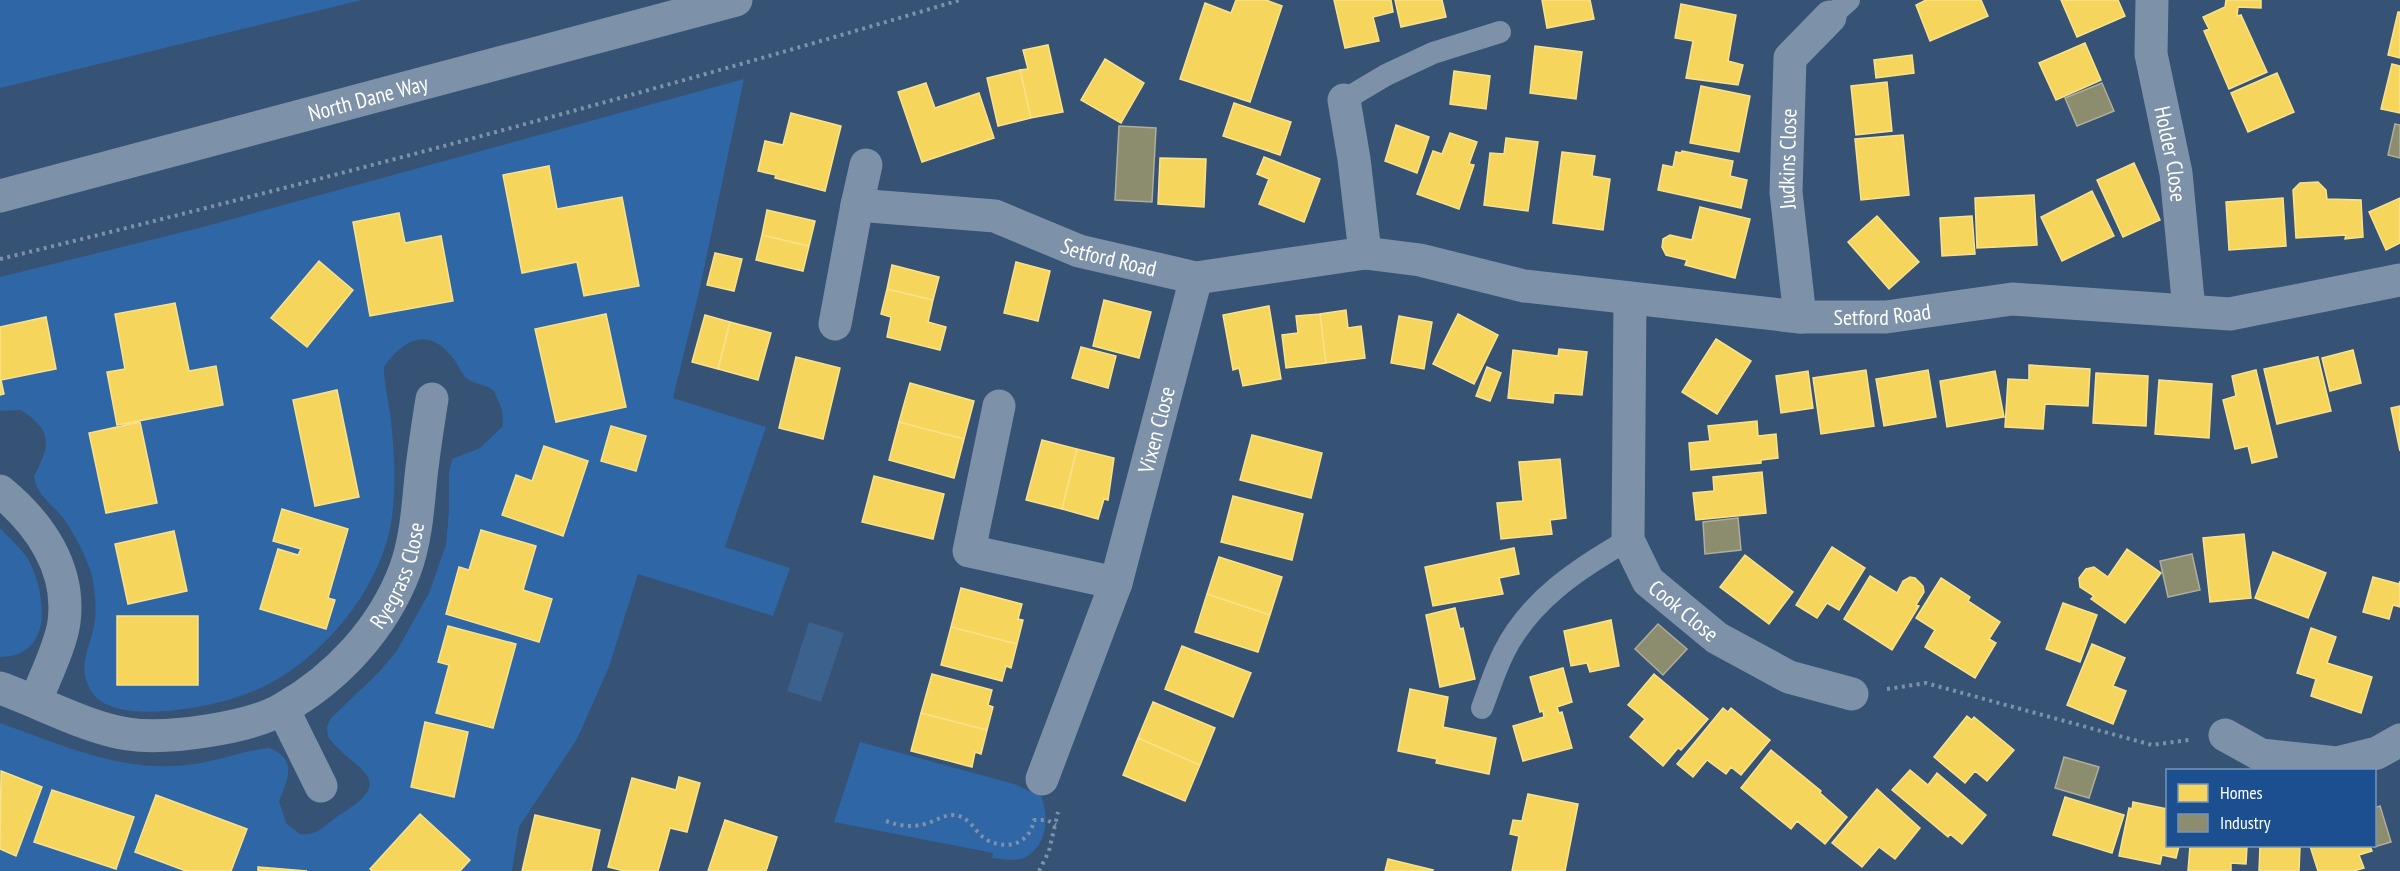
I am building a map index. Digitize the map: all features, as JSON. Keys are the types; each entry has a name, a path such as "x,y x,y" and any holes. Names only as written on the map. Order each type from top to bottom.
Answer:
{"street":[{"name":"North Dane Way","path":"0,196 736,0"},
{"name":"Holder Close","path":"2152,0 2151,54 2176,173 2189,310"},
{"name":"Judkins Close","path":"1800,317 1786,192 1790,58 1839,9"},
{"path":"1344,100 1354,159 1365,253"},
{"path":"835,324 866,165"},
{"name":"Setford Road","path":"857,206 995,216 1079,251 1196,278 1365,253 1420,261 1524,286 1800,317 1886,318 2012,300 2230,314 2400,280"},
{"name":"Vixen Close","path":"1042,779 1116,583 1196,278"},
{"name":"Cook Close","path":"1630,299 1628,540 1648,581 1717,638 1789,677 1852,694"},
{"name":"Ryegrass Close","path":"0,687 81,719 128,734 171,735 206,731 283,709 351,657 381,617 405,570 418,516 432,399"},
{"path":"999,406 969,551 1116,583"},
{"path":"0,491 36,526 53,555 64,587 64,623 36,700"},
{"path":"283,709 321,786"},
{"path":"2225,735 2261,755 2337,763 2377,753 2400,741"}],"lane":[{"path":"1344,100 1386,75 1433,53 1500,32"},
{"path":"1482,708 1504,651 1528,616 1553,588 1586,564 1628,540"}],"path":[{"path":"0,259 380,163 700,77 960,0"},
{"path":"1852,694 1926,683 2152,745 2225,735"},
{"path":"1039,871 1049,851 1056,825 1057,799 1042,779"},
{"path":"886,821 907,826 929,823 951,815 959,816 965,818 990,841 1011,844 1021,842 1028,837 1034,820 1047,820 1056,825"}],"shaded area":[{"path":"0,0 362,0 0,88"},
{"path":"744,79 699,292 673,398 766,427 725,547 790,568 773,616 638,574 609,667 577,739 519,827 512,871 0,871 0,723 68,748 139,765 187,765 269,748 284,758 287,764 287,777 279,801 286,823 300,834 318,831 359,801 368,791 370,782 366,774 328,737 327,727 331,718 377,674 396,652 429,593 446,545 449,472 452,459 480,448 503,426 502,410 494,391 465,377 443,347 425,339 407,344 384,367 394,464 394,496 389,534 380,561 367,588 331,635 310,656 287,673 242,696 187,709 166,711 130,711 107,705 91,691 84,666 94,626 95,601 92,576 72,532 60,514 41,494 35,483 34,476 46,447 44,432 32,418 21,410 0,411 0,277 199,228"},
{"path":"0,528 28,559 39,588 42,605 38,635 30,646 18,654 0,657"},
{"path":"809,622 844,633 821,702 787,691"},
{"path":"860,742 1014,784 1041,796 1046,820 1039,845 1022,859 1000,859 992,858 993,853 834,822"}],"building: Homes":[{"path":"1236,0 1266,0 1282,6 1250,102 1180,79 1205,3 1231,13"},
{"path":"1334,0 1391,0 1393,12 1373,17 1379,41 1345,48"},
{"path":"1395,0 1442,0 1446,17 1401,27"},
{"path":"1542,0 1590,0 1594,19 1547,28"},
{"path":"1926,0 1981,0 1988,16 1930,41 1916,5"},
{"path":"2061,0 2118,0 2125,16 2077,37"},
{"path":"2226,0 2261,0 2261,8 2238,7 2237,16 2241,15 2267,72 2229,89 2204,31 2209,29 2203,17 2225,7"},
{"path":"1681,4 1736,15 1728,61 1743,65 1738,85 1686,78 1693,41 1675,38"},
{"path":"2398,12 2400,12 2400,58 2388,55"},
{"path":"2085,43 2101,80 2056,100 2039,63"},
{"path":"1048,45 1063,112 1031,118 1020,70 1028,69 1023,50"},
{"path":"1535,46 1582,52 1576,99 1530,93"},
{"path":"1912,55 1914,73 1876,78 1874,60"},
{"path":"1105,59 1144,83 1121,123 1081,100"},
{"path":"2392,64 2400,66 2400,113 2381,109"},
{"path":"1020,70 1031,118 998,126 987,78"},
{"path":"1454,71 1490,76 1486,109 1450,104"},
{"path":"2277,73 2294,112 2248,132 2231,93"},
{"path":"1887,82 1892,131 1856,135 1851,86"},
{"path":"926,83 935,108 979,93 994,138 922,162 898,92"},
{"path":"1701,86 1750,96 1739,152 1690,143"},
{"path":"1234,103 1291,122 1280,155 1223,136"},
{"path":"791,113 841,126 825,191 775,178 776,175 758,171 765,141 783,145"},
{"path":"1396,125 1429,137 1417,173 1385,161"},
{"path":"1450,133 1477,142 1469,164 1474,165 1459,209 1417,194 1433,151 1442,154"},
{"path":"1903,135 1909,195 1861,200 1855,139"},
{"path":"1506,138 1538,142 1528,211 1484,205 1490,153 1504,154"},
{"path":"1682,151 1733,161 1730,176 1747,180 1741,208 1658,190 1663,165 1673,167 1676,152 1681,153"},
{"path":"1562,152 1595,156 1592,176 1610,179 1603,230 1553,223"},
{"path":"1264,157 1320,179 1304,222 1259,204 1269,179 1257,174"},
{"path":"1160,158 1206,159 1204,207 1158,204"},
{"path":"2134,163 2160,220 2123,237 2097,180"},
{"path":"549,166 557,209 622,197 639,286 584,296 577,262 522,273 503,175"},
{"path":"2318,182 2326,190 2327,199 2361,200 2363,237 2345,239 2346,235 2296,238 2293,190 2300,183"},
{"path":"2092,191 2114,236 2062,261 2041,217"},
{"path":"2034,195 2037,245 1977,248 1975,198"},
{"path":"2283,198 2286,246 2229,250 2226,202"},
{"path":"2400,198 2400,243 2386,250 2369,212"},
{"path":"1700,207 1750,219 1735,278 1685,265 1687,260 1666,255 1662,247 1663,239 1670,235 1692,240"},
{"path":"767,210 815,221 809,246 762,235"},
{"path":"399,213 405,243 441,236 453,301 370,316 353,222"},
{"path":"1877,216 1919,262 1889,289 1848,242"},
{"path":"1972,216 1975,254 1942,256 1940,218"},
{"path":"762,235 809,246 803,271 756,260"},
{"path":"715,253 742,259 734,291 707,285"},
{"path":"319,261 353,290 307,347 271,318"},
{"path":"1016,262 1050,271 1038,321 1004,313"},
{"path":"892,265 939,277 933,300 887,289"},
{"path":"887,289 933,300 928,322 946,327 940,350 887,337 891,317 881,314"},
{"path":"1104,300 1151,312 1139,358 1093,346"},
{"path":"175,303 189,371 216,366 223,405 117,425 107,372 125,369 115,314"},
{"path":"1269,306 1281,379 1243,386 1239,368 1233,370 1223,315"},
{"path":"1346,310 1348,328 1361,326 1365,358 1326,363 1320,314"},
{"path":"606,314 626,407 556,422 535,329"},
{"path":"1320,314 1326,363 1286,368 1282,335 1298,333 1296,316"},
{"path":"1458,314 1498,335 1474,384 1433,364"},
{"path":"705,315 730,322 718,369 692,362"},
{"path":"1399,316 1432,322 1424,369 1391,363"},
{"path":"46,317 56,369 1,380 4,394 0,395 0,327"},
{"path":"730,322 771,333 758,380 718,369"},
{"path":"1716,339 1751,361 1717,414 1682,392"},
{"path":"1081,347 1116,356 1108,388 1072,378"},
{"path":"1559,349 1587,352 1582,395 1554,393 1553,403 1508,398 1513,350 1558,356"},
{"path":"2353,350 2361,383 2330,391 2322,358"},
{"path":"796,357 840,368 823,439 779,428"},
{"path":"2318,357 2331,411 2277,424 2264,369"},
{"path":"2029,365 2090,369 2088,406 2045,404 2043,429 2005,427 2008,379 2029,380"},
{"path":"1487,367 1501,373 1490,401 1476,396"},
{"path":"1866,370 1874,426 1821,434 1813,378"},
{"path":"1928,370 1936,417 1884,426 1876,379"},
{"path":"2256,370 2277,457 2252,463 2248,446 2235,449 2223,400 2236,396 2232,376"},
{"path":"1808,371 1813,408 1781,413 1776,376"},
{"path":"1995,371 2004,417 1947,427 1940,381"},
{"path":"2096,373 2148,376 2146,426 2093,423"},
{"path":"2159,380 2212,384 2209,438 2155,434"},
{"path":"910,383 974,401 964,439 899,422"},
{"path":"337,390 359,497 315,506 293,400"},
{"path":"2400,406 2400,451 2391,408"},
{"path":"1757,421 1758,436 1776,434 1778,458 1761,460 1761,463 1691,470 1689,443 1710,441 1708,426"},
{"path":"140,422 157,503 106,513 89,433"},
{"path":"899,422 964,439 954,478 889,460"},
{"path":"611,426 646,436 636,471 601,461"},
{"path":"1252,435 1322,453 1311,498 1240,480"},
{"path":"1042,440 1077,449 1062,509 1026,500"},
{"path":"544,446 588,461 563,536 502,515 516,475 532,481"},
{"path":"1077,449 1114,458 1108,500 1104,499 1098,519 1062,509"},
{"path":"1560,459 1566,518 1550,520 1552,534 1501,539 1497,503 1523,501 1519,462"},
{"path":"1762,472 1766,513 1696,520 1693,493 1714,491 1713,477"},
{"path":"874,476 944,494 933,539 862,522"},
{"path":"1233,496 1303,514 1292,560 1221,542"},
{"path":"282,509 348,529 328,598 335,600 326,629 260,609 278,549 298,555 301,549 273,541"},
{"path":"481,530 536,546 523,590 552,599 539,642 446,614 459,567 469,570"},
{"path":"174,531 187,591 128,604 115,544"},
{"path":"2244,534 2251,598 2210,602 2203,538"},
{"path":"1832,547 1865,568 1839,610 1827,603 1817,618 1796,605"},
{"path":"1514,548 1519,574 1499,578 1503,594 1433,606 1425,567"},
{"path":"2127,549 2161,573 2125,623 2091,599 2094,596 2080,587 2079,578 2086,569 2094,567 2108,577"},
{"path":"2273,552 2326,573 2308,618 2255,598"},
{"path":"1745,555 1793,592 1769,624 1720,587"},
{"path":"1219,557 1282,577 1270,615 1207,594"},
{"path":"1870,576 1897,593 1903,581 1910,577 1915,578 1923,586 1924,592 1916,605 1919,606 1892,650 1844,619"},
{"path":"2373,577 2399,584 2400,581 2400,607 2393,605 2389,619 2363,612"},
{"path":"1941,578 1970,597 1968,601 2000,622 1989,639 1996,643 1975,678 1925,647 1935,630 1916,618"},
{"path":"961,588 1022,604 1018,619 1023,620 1017,644 951,627"},
{"path":"1207,594 1270,615 1258,652 1195,632"},
{"path":"2063,603 2097,615 2080,662 2046,649"},
{"path":"1455,608 1460,629 1463,628 1475,679 1440,687 1426,615"},
{"path":"117,616 198,616 198,685 117,685"},
{"path":"1611,620 1619,666 1590,672 1587,663 1571,666 1564,631"},
{"path":"448,626 516,644 493,728 436,713 449,665 438,662"},
{"path":"951,627 1017,644 1011,668 1006,666 1002,681 941,665"},
{"path":"2311,628 2336,637 2327,663 2372,677 2361,713 2311,696 2316,679 2297,673"},
{"path":"2092,644 2125,658 2113,686 2126,691 2113,724 2067,705"},
{"path":"1182,646 1251,673 1233,717 1165,689"},
{"path":"1563,668 1572,702 1557,707 1559,713 1562,712 1572,748 1523,761 1513,726 1544,717 1543,711 1540,712 1530,677"},
{"path":"932,674 992,690 988,705 993,707 987,730 921,713"},
{"path":"1654,674 1708,719 1681,750 1678,748 1663,766 1630,737 1645,719 1628,705"},
{"path":"1410,689 1448,697 1443,727 1496,738 1489,774 1436,763 1437,759 1398,751"},
{"path":"1153,702 1215,728 1200,765 1138,738"},
{"path":"1723,708 1728,712 1731,708 1770,740 1741,775 1731,767 1726,774 1707,760 1693,777 1677,764"},
{"path":"921,713 987,730 981,754 975,752 972,767 911,751"},
{"path":"1967,716 1972,720 1974,717 2014,750 1987,781 1975,771 1965,783 1934,757"},
{"path":"425,722 468,732 454,797 411,787"},
{"path":"1138,738 1200,765 1185,801 1123,775"},
{"path":"1771,750 1821,791 1820,793 1847,817 1825,844 1797,821 1791,829 1741,788"},
{"path":"1910,770 1928,785 1937,773 1986,815 1962,844 1950,834 1948,837 1892,790"},
{"path":"1,771 42,787 16,856 0,849"},
{"path":"679,777 700,783 687,832 670,828 658,871 624,871 608,867 632,778 676,790"},
{"path":"1877,789 1920,828 1895,859 1879,847 1862,867 1832,843"},
{"path":"52,790 134,817 116,869 34,842"},
{"path":"1528,794 1578,804 1565,871 1512,871 1519,836 1510,834 1513,820 1522,821"},
{"path":"156,795 247,829 231,871 186,871 135,852"},
{"path":"2065,797 2124,815 2112,853 2053,835"},
{"path":"2133,802 2166,809 2166,847 2179,847 2176,858 2162,855 2160,864 2119,856 2129,808 2132,809"},
{"path":"420,814 470,860 460,871 372,871 370,869"},
{"path":"535,815 600,830 591,871 522,871"},
{"path":"725,820 777,837 766,871 708,871"},
{"path":"2190,847 2247,847 2246,864 2231,863 2231,871 2188,871"},
{"path":"2260,847 2300,847 2299,871 2259,871"},
{"path":"2310,847 2370,847 2372,851 2359,855 2364,868 2354,871 2318,871"},
{"path":"1388,859 1433,870 1385,871"},
{"path":"258,867 307,871 258,871"}],"building: Industry":[{"path":"2102,83 2114,111 2077,126 2065,98"},
{"path":"2395,124 2400,125 2400,158 2388,155"},
{"path":"1119,126 1156,128 1152,202 1115,200"},
{"path":"1738,518 1741,550 1705,554 1703,522"},
{"path":"2192,554 2200,590 2168,597 2160,561"},
{"path":"1658,624 1687,649 1663,675 1635,649"},
{"path":"2064,757 2099,767 2089,798 2055,788"},
{"path":"2380,806 2391,842 2376,846 2376,807"}]}
